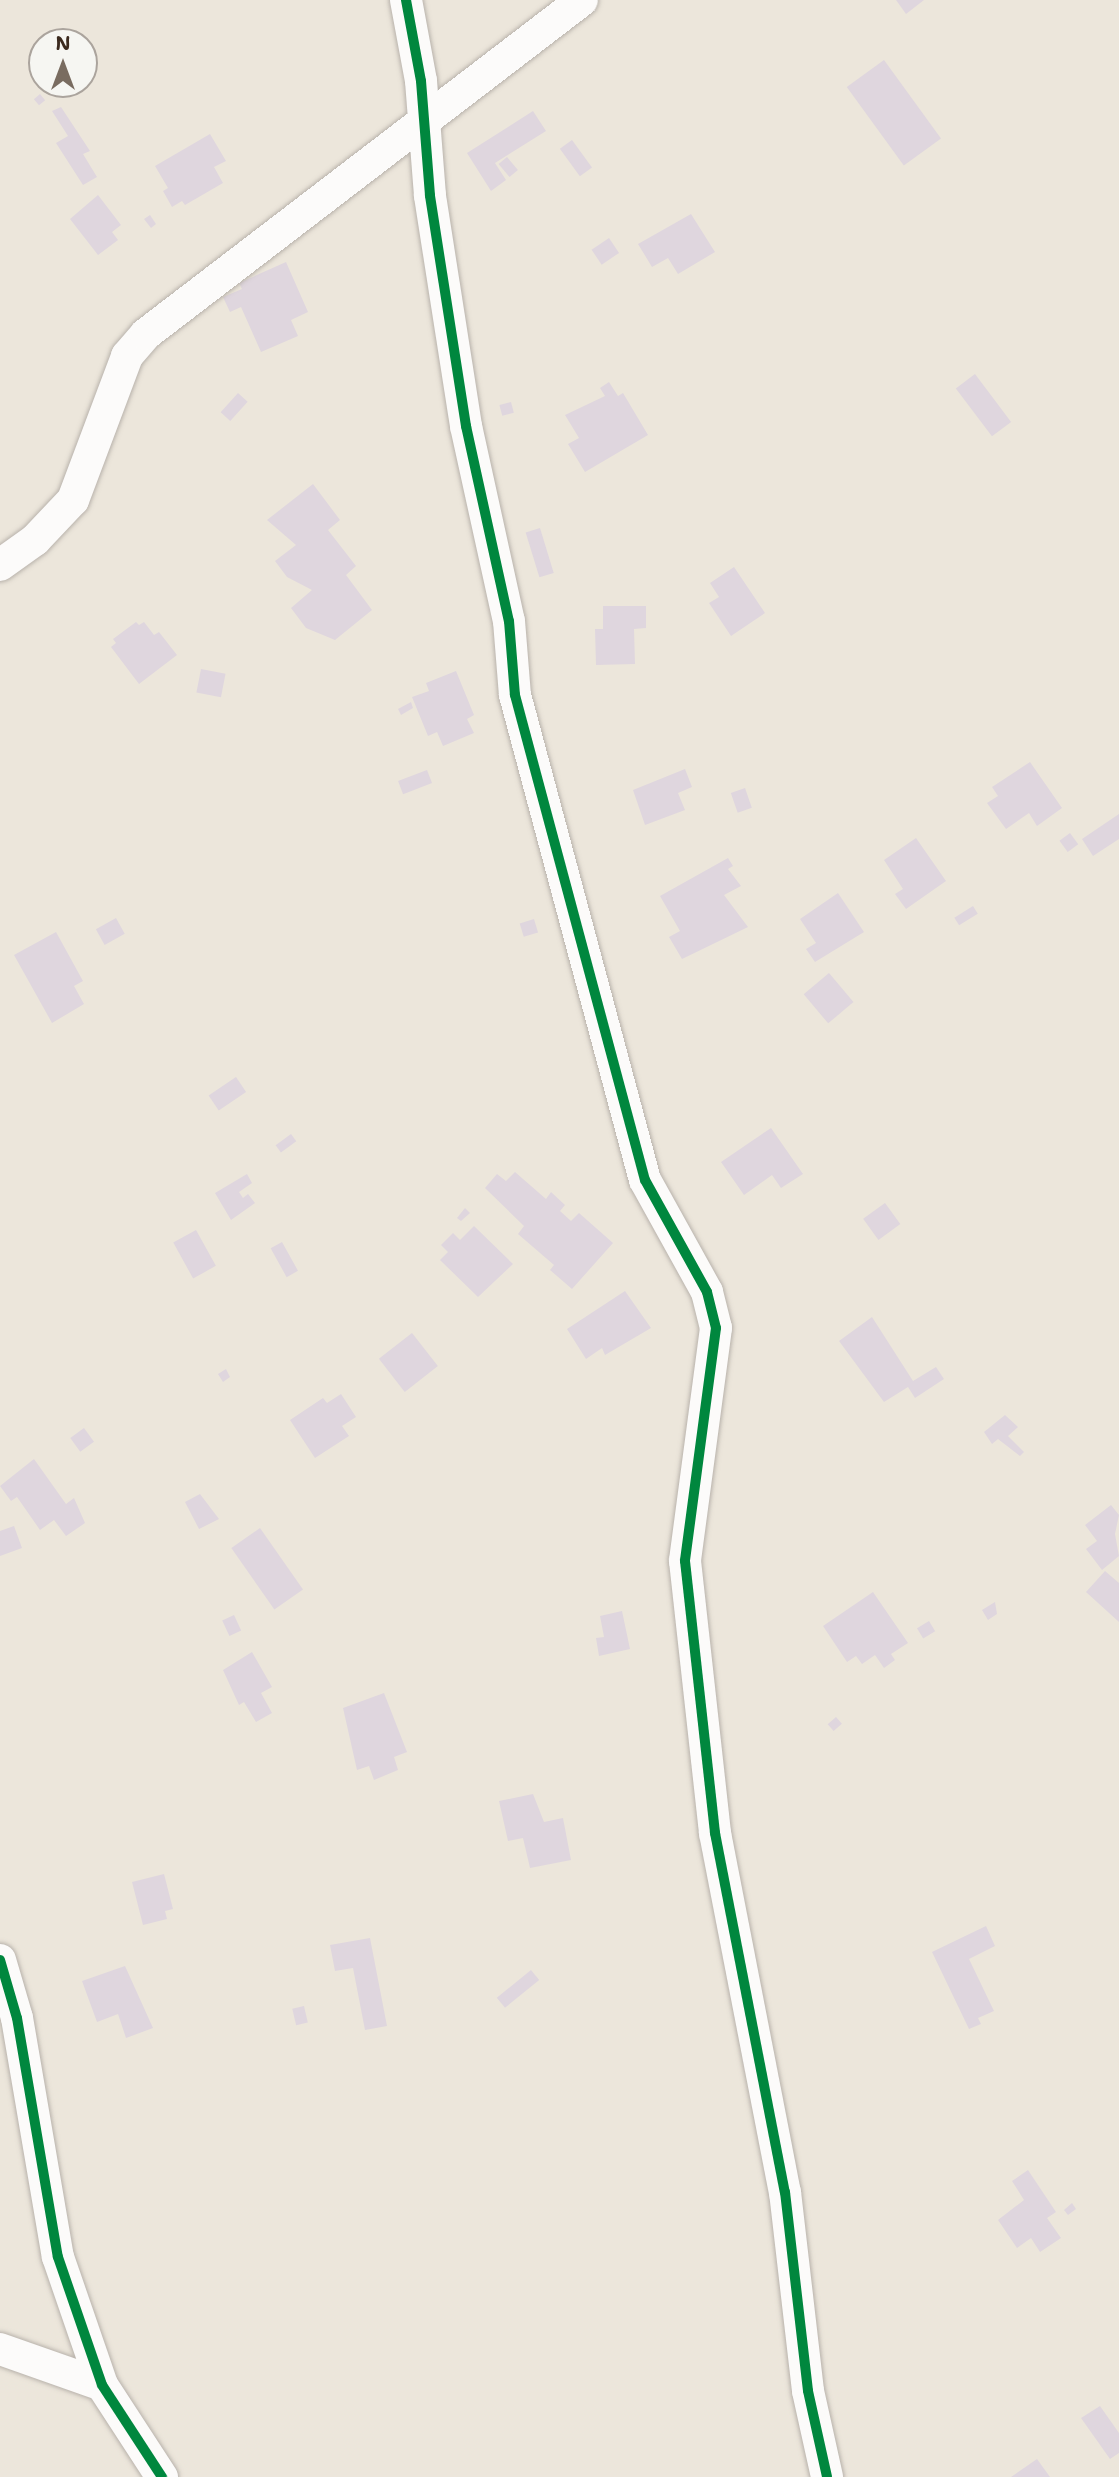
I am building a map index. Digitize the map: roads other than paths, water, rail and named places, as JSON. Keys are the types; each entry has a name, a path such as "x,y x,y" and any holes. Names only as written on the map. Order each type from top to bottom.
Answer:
{"street":[{"path":"406,0 424,122 430,196 466,426 509,621 514,695 645,1180 707,1292 716,1328 685,1561 696,1677 715,1833 785,2192 808,2391 827,2477"},
{"path":"0,565 35,540 73,500 127,356 146,334 582,0"},
{"path":"0,1960 17,2018 58,2257 102,2385 162,2477"},
{"path":"0,2349 102,2385"}]}
